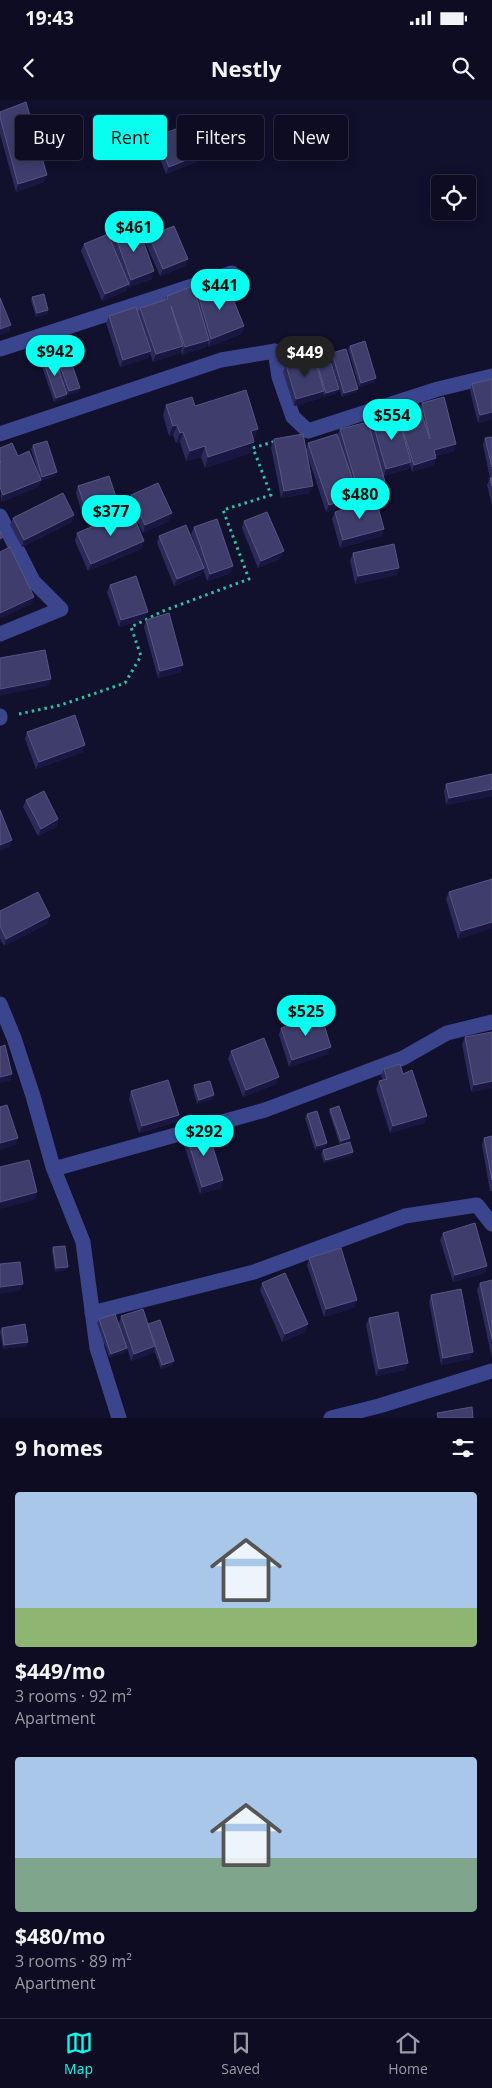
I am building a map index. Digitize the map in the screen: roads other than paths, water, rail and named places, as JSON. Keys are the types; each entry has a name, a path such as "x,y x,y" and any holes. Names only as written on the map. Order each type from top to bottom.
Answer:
{"street":[{"path":"0,349 232,273"},
{"path":"0,434 221,360 274,351 279,377 294,417 308,431 438,389 492,376"},
{"path":"0,516 33,581 61,609 0,634"},
{"path":"0,1004 14,1038 33,1096 53,1167 83,1242 97,1348 119,1418"},
{"path":"53,1167 61,1167 265,1110 403,1058 448,1033 492,1022"},
{"path":"92,1313 254,1272 405,1216 477,1204 492,1224"},
{"path":"331,1418 379,1406 492,1371"}]}
